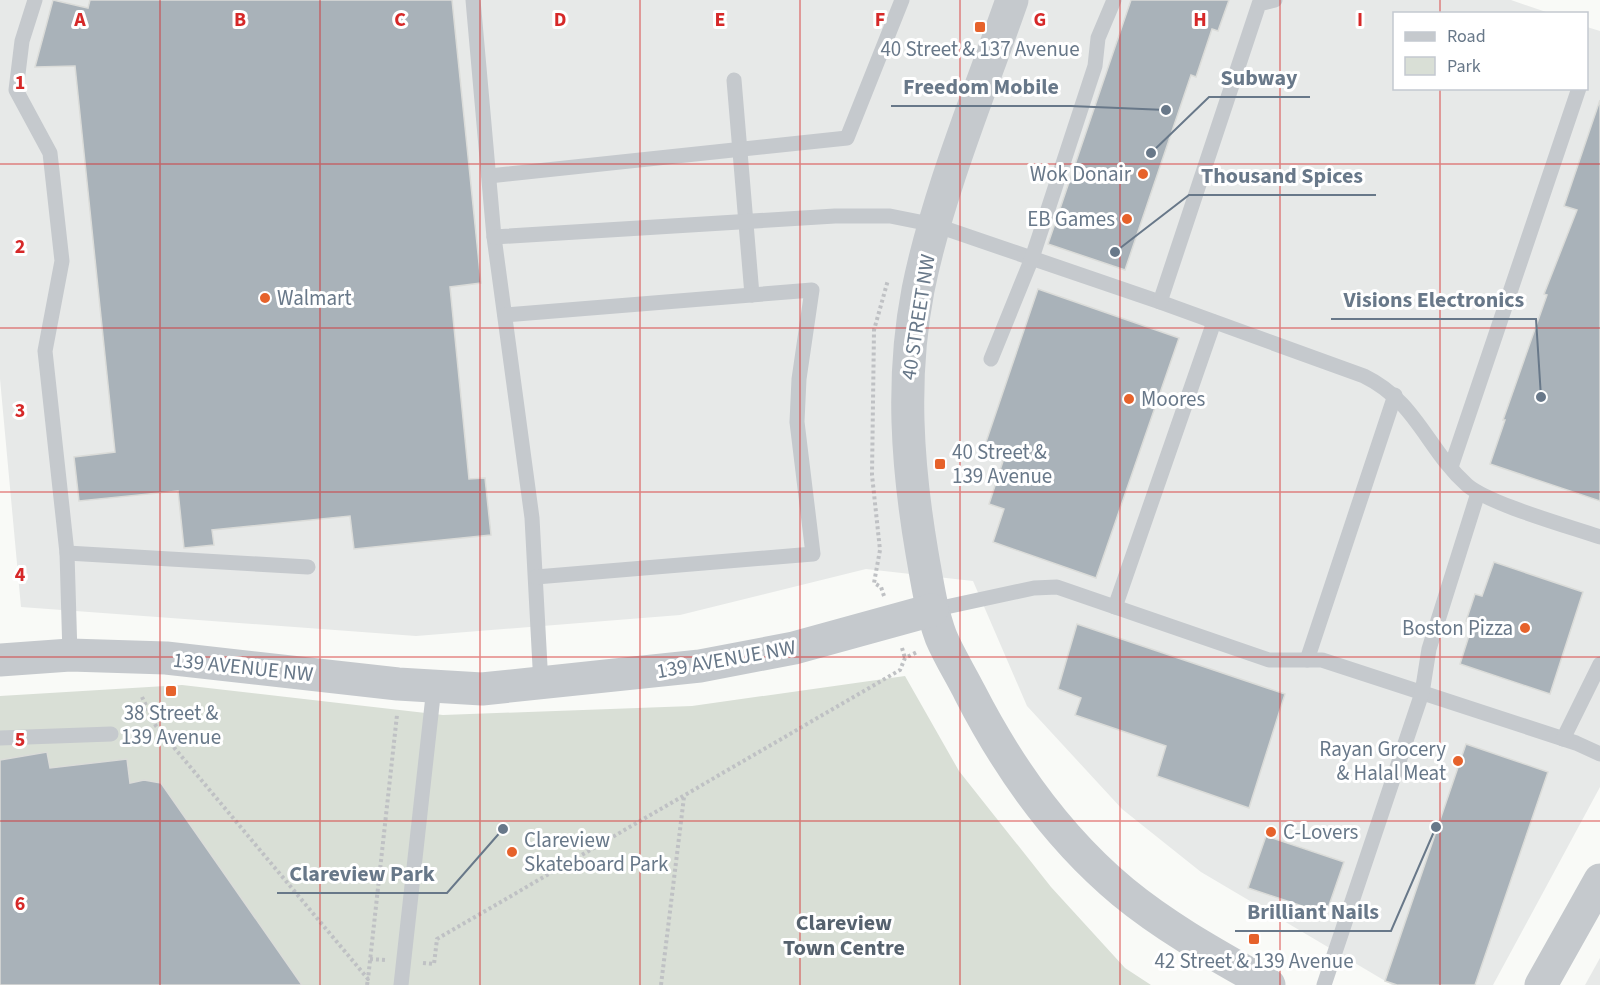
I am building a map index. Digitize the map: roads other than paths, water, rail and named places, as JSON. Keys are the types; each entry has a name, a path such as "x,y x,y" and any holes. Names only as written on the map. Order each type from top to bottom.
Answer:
{"street":[{"name":"40 STREET NW","path":"937,624 910,483 906,382 918,289 935,225 1012,0"},
{"name":"139 AVENUE NW","path":"0,660 70,655 166,658 434,687 482,689 542,685 700,666 937,624"},
{"path":"937,624 993,738 1014,772 1063,834 1122,891 1155,917 1269,985"},
{"path":"1541,985 1600,880"}],"lane":[{"path":"35,0 22,41 16,90 50,153 62,261 45,351 67,553 70,655"},
{"path":"473,0 494,237 532,518 542,685"},
{"path":"489,176 847,138 902,0"},
{"path":"991,359 1032,258 1095,66 1098,38 1114,0"},
{"path":"1160,302 1259,4 1275,0"},
{"path":"734,80 752,295"},
{"path":"1451,467 1578,90"},
{"path":"494,237 835,216 890,216 935,225 1214,321 1364,376 1395,394 1451,467 1478,494 1600,537"},
{"path":"505,315 812,291 799,379 797,422 813,554 536,577"},
{"path":"1115,607 1214,321"},
{"path":"1307,660 1395,394"},
{"path":"1324,985 1422,693 1429,649 1478,494"},
{"path":"67,553 308,567"},
{"path":"937,624 1045,586 1072,591 1269,660 1322,660 1563,739 1600,754"},
{"path":"1563,739 1600,664"},
{"path":"401,985 434,687"},
{"path":"0,738 111,734"}],"place":[{"name":"40 Street & 137 Avenue","path":"980,27"},
{"name":"Freedom Mobile","path":"1166,110"},
{"name":"Subway","path":"1151,153"},
{"name":"Wok Donair","path":"1143,174"},
{"name":"EB Games","path":"1127,219"},
{"name":"Thousand Spices","path":"1115,252"},
{"name":"Walmart","path":"265,298"},
{"name":"Visions Electronics","path":"1541,397"},
{"name":"Moores","path":"1129,399"},
{"name":"40 Street & 139 Avenue","path":"940,464"},
{"name":"Boston Pizza","path":"1525,628"},
{"name":"38 Street & 139 Avenue","path":"171,691"},
{"name":"Rayan Grocery & Halal Meat","path":"1458,761"},
{"name":"Brilliant Nails","path":"1436,827"},
{"name":"Clareview Park","path":"503,829"},
{"name":"C-Lovers","path":"1271,832"},
{"name":"Clareview Skateboard Park","path":"512,852"},
{"name":"42 Street & 139 Avenue","path":"1254,939"}],"district":[{"name":"Clareview Town Centre","path":"844,936"}]}
